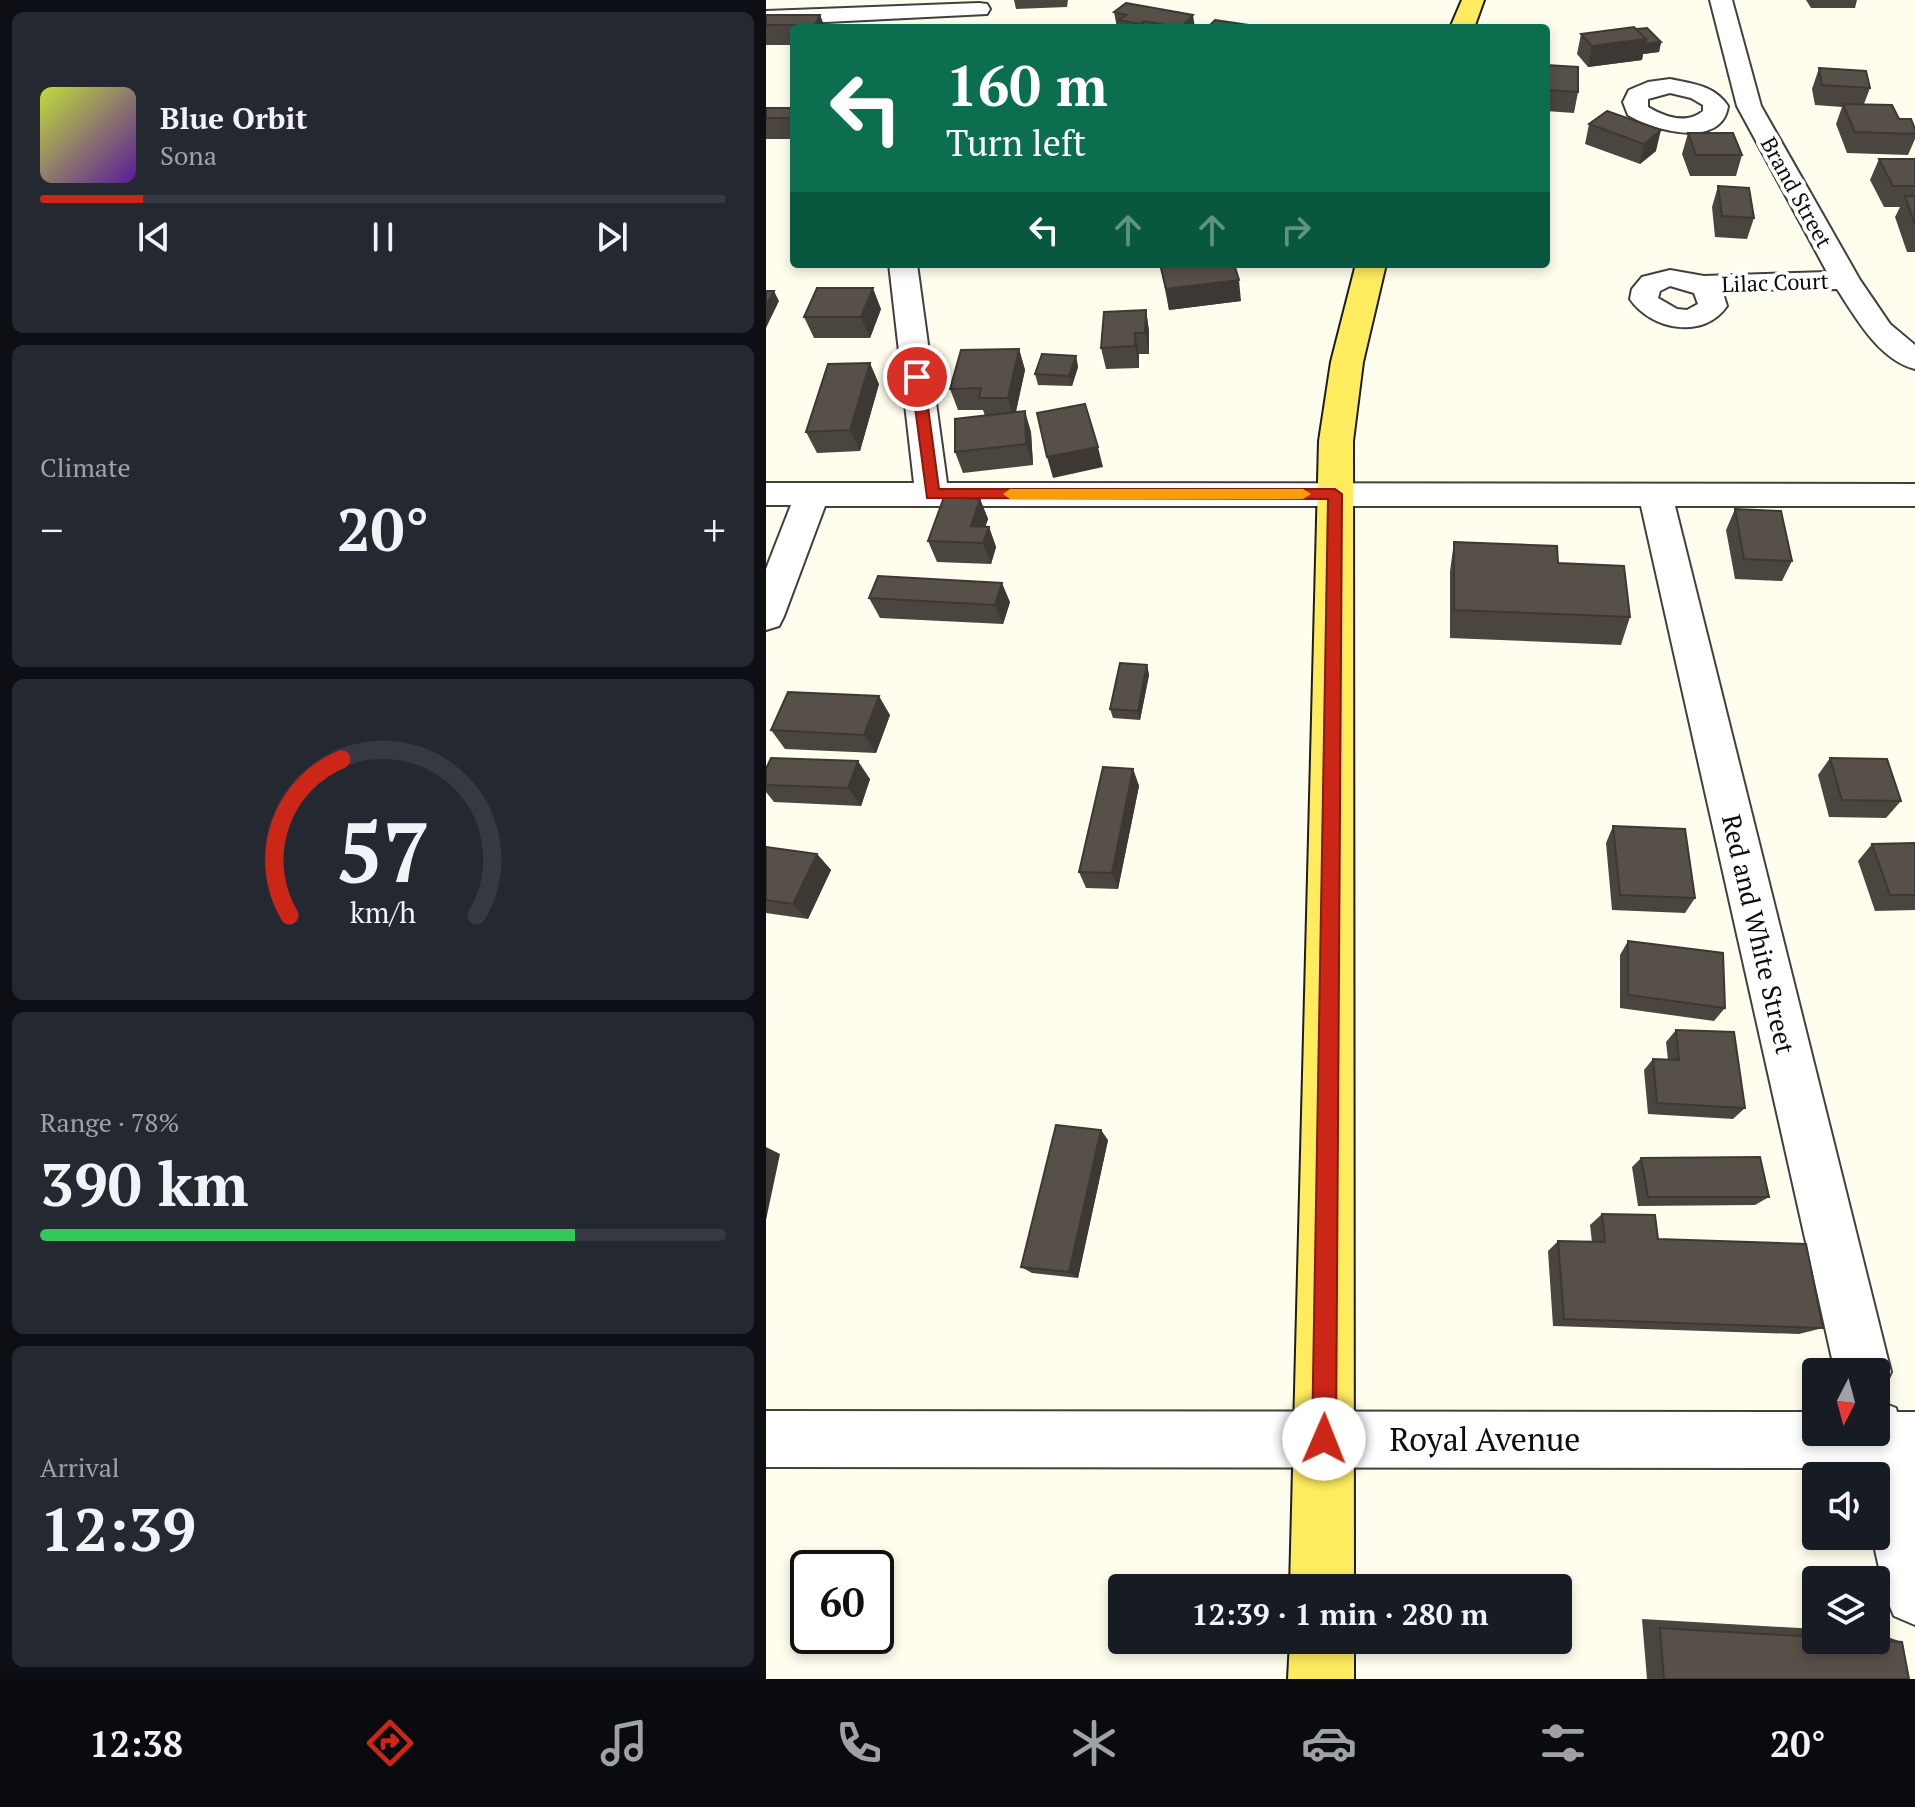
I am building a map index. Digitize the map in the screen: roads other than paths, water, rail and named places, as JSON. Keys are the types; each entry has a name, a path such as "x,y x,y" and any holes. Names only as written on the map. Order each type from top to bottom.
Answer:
{"main road":[{"path":"1464,24 1473,0"},
{"path":"1322,1574 1336,441 1347,362 1370,268"},
{"path":"1321,1679 1322,1654"}],"street":[{"name":"Brand Street","path":"1721,0 1749,106 1846,280 1879,330 1915,360"},
{"path":"766,18 873,21 974,5 998,24"},
{"path":"1716,106 1749,106"},
{"path":"904,268 932,494"},
{"name":"Lilac Court","path":"1704,287 1715,282 1846,280"},
{"path":"766,494 1915,495"},
{"path":"766,616 812,494"},
{"name":"Red and White Street","path":"1655,495 1860,1358"},
{"name":"Royal Avenue","path":"766,1439 1802,1436"},
{"path":"1890,1436 1915,1595"}]}
